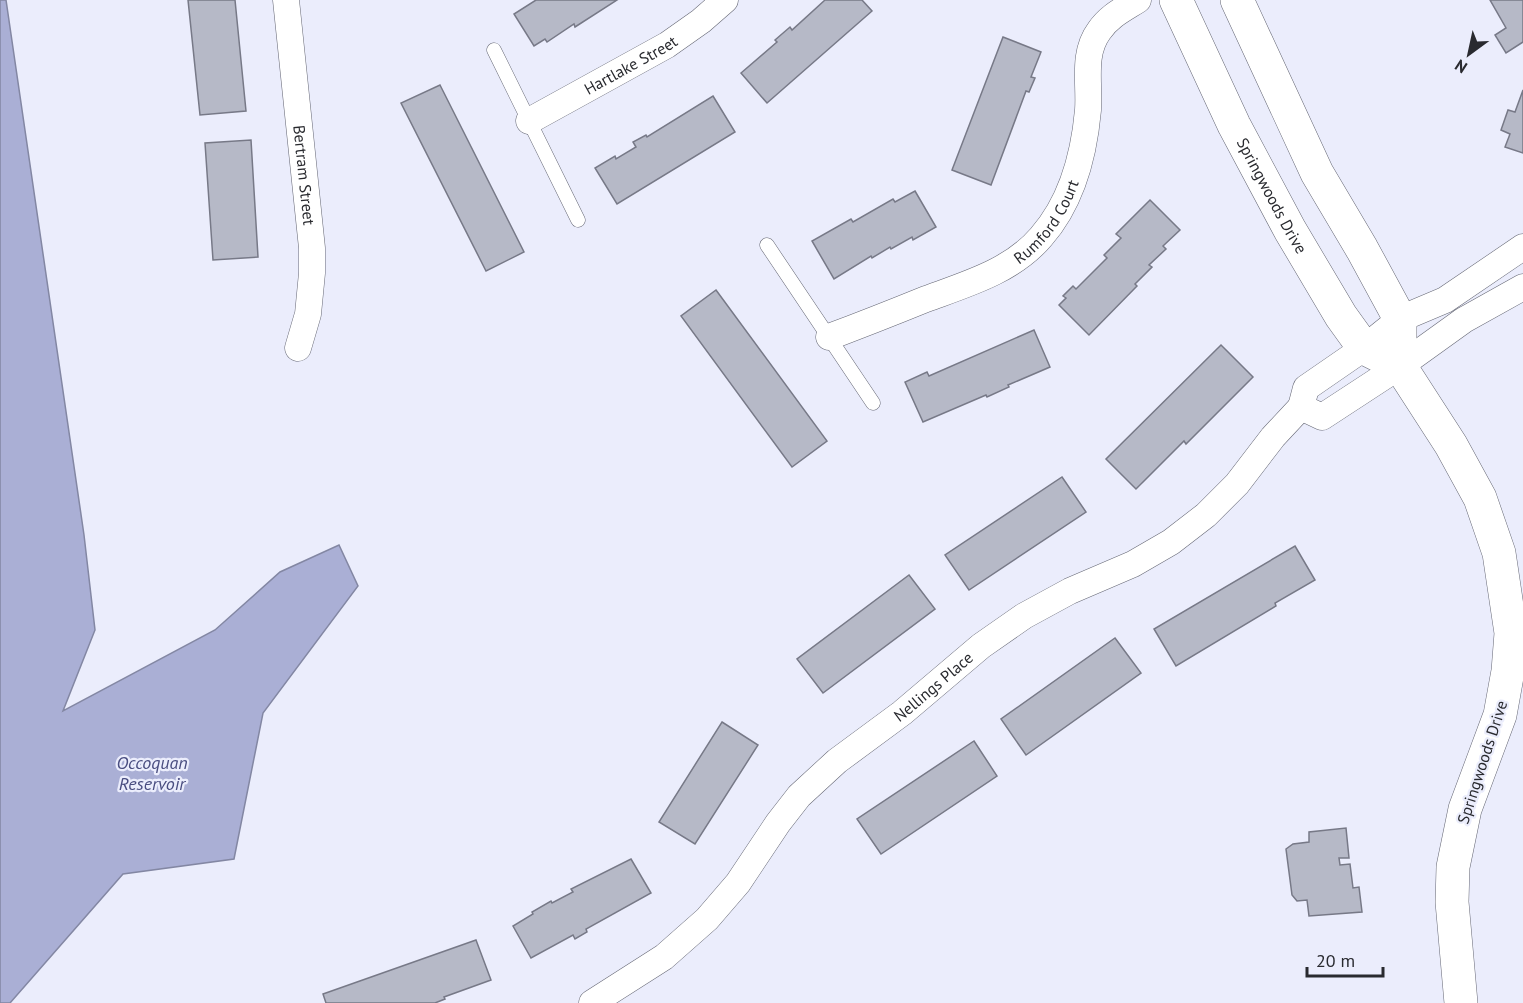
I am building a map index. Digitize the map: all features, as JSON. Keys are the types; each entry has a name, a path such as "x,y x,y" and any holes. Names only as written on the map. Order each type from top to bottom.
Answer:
{"street":[{"name":"Bertram Street","path":"286,0 312,248 308,314 298,348"},
{"name":"Hartlake Street","path":"529,121 667,45 701,21 725,0"},
{"name":"Rumford Court","path":"829,337 992,274 1018,258 1041,237 1063,205 1082,150 1088,110 1090,49 1098,31 1112,16 1138,0"},
{"name":"Springwoods Drive","path":"1176,0 1234,125 1290,230 1341,315 1364,348 1400,366 1451,445 1480,498 1499,553 1511,633 1508,671 1500,715 1465,809 1453,867 1452,903 1461,1003"},
{"path":"1237,0 1317,173 1400,319 1400,366"},
{"name":"Nellings Place","path":"592,1003 664,957 707,919 738,884 778,823 799,796 837,761 902,713 981,646 1024,616 1070,591 1133,564 1180,536 1238,484 1273,437 1301,407 1306,388 1364,348 1400,319 1445,300 1523,248"},
{"path":"1301,407 1322,417 1400,366 1464,320 1523,287"}],"lane":[{"path":"494,50 578,219"},
{"path":"767,245 873,403"}],"water":[{"name":"Occoquan Reservoir","path":"0,0 6,0 84,535 95,630 63,711 215,630 280,572 339,545 358,586 263,713 234,859 123,874 10,1003 0,1003"}],"building":[{"path":"188,0 235,0 246,111 200,115"},
{"path":"536,0 617,0 575,27 574,24 547,42 545,39 534,46 514,14"},
{"path":"825,0 862,0 872,11 767,103 741,73 777,42 775,40 790,27 792,30"},
{"path":"1490,0 1523,0 1523,42 1506,53 1495,35 1506,28"},
{"path":"1003,37 1041,52 1031,77 1035,78 1029,92 1026,91 991,185 952,170"},
{"path":"440,85 524,252 486,271 401,103"},
{"path":"1523,90 1523,153 1505,147 1510,134 1501,130 1508,110 1515,112"},
{"path":"713,96 735,132 617,204 595,168 636,147 633,142 646,135 647,137"},
{"path":"251,140 258,257 213,260 205,143"},
{"path":"915,191 936,227 913,240 912,237 872,258 871,256 834,279 812,241 851,219 853,222 893,199 895,202"},
{"path":"1150,200 1180,230 1163,246 1166,249 1149,265 1152,267 1135,284 1137,286 1089,335 1059,305 1066,298 1063,296 1073,286 1076,289 1107,258 1104,255 1121,238 1116,234"},
{"path":"716,290 827,441 792,467 681,316"},
{"path":"1034,330 1050,367 1008,385 1009,387 987,397 986,395 923,422 905,382 927,372 929,376"},
{"path":"1221,345 1253,377 1186,444 1184,441 1136,489 1106,459"},
{"path":"1062,477 1086,512 969,590 945,555"},
{"path":"1295,546 1315,580 1176,666 1154,629"},
{"path":"909,575 935,609 823,693 797,659"},
{"path":"1115,638 1141,673 1026,755 1001,719"},
{"path":"722,722 758,745 695,844 659,822"},
{"path":"974,741 997,776 881,854 857,819"},
{"path":"1346,828 1349,858 1339,858 1340,865 1350,864 1353,888 1359,887 1362,912 1309,916 1307,900 1297,901 1292,895 1286,849 1293,844 1309,842 1309,832"},
{"path":"631,859 651,893 586,929 587,932 575,939 573,935 531,958 513,926 551,901 552,903 573,892 571,889"},
{"path":"476,940 491,980 444,997 445,999 435,1003 326,1003 323,994"}]}
